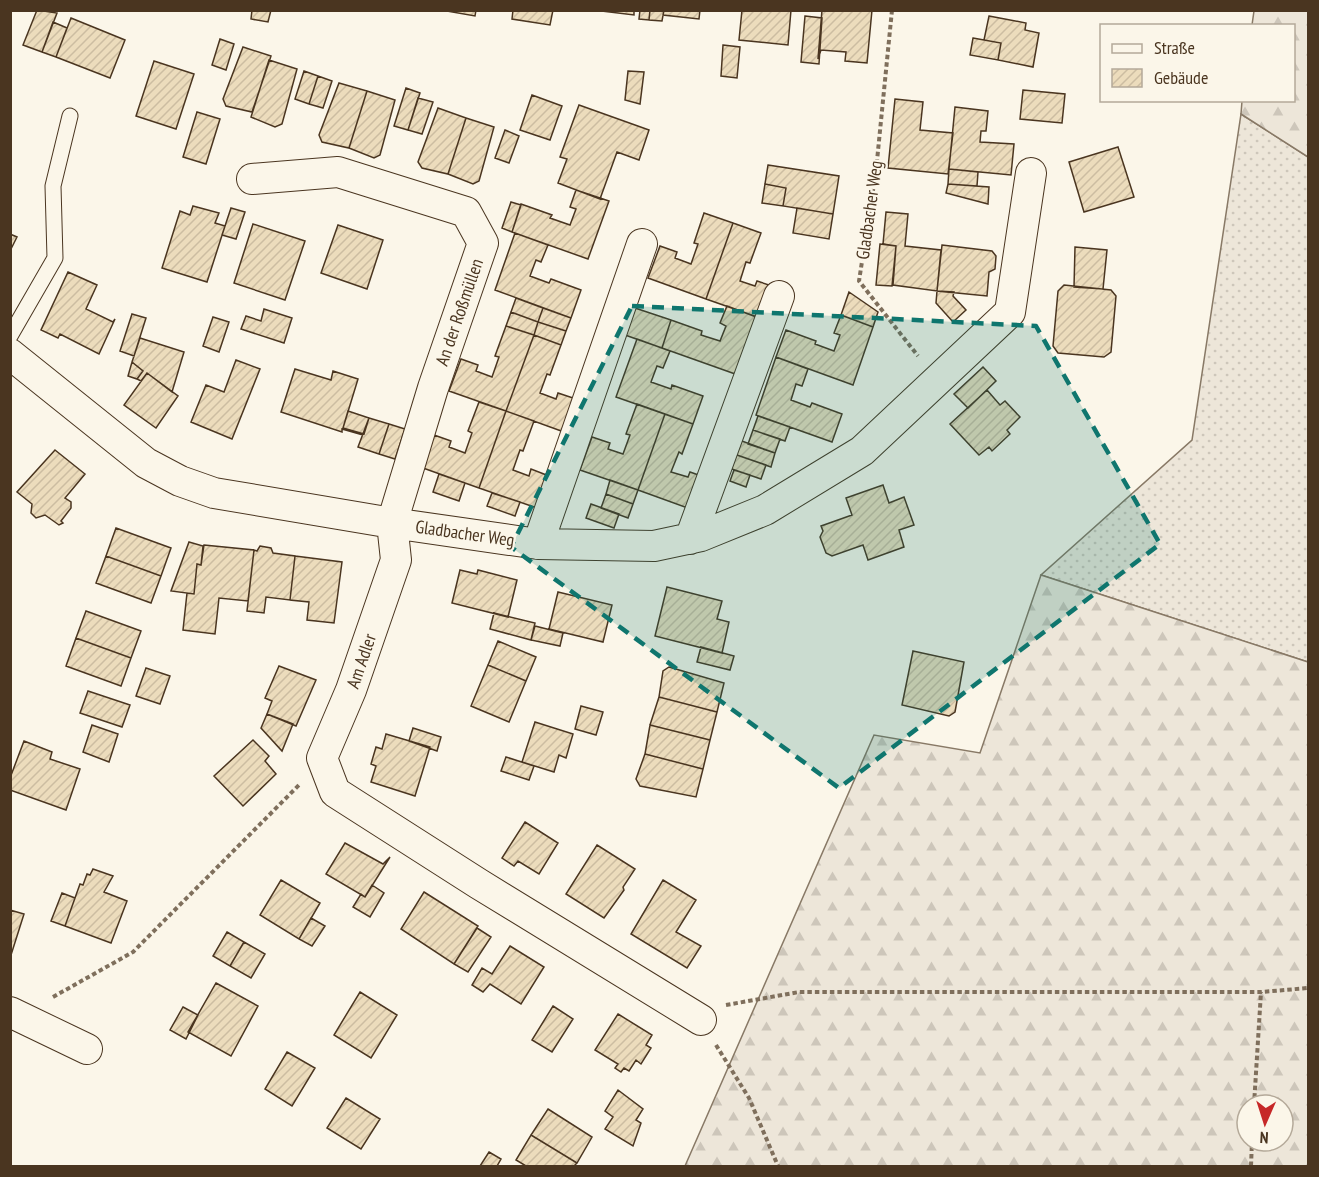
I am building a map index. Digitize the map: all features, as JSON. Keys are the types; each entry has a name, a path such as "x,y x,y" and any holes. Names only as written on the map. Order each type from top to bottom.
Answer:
{"street":[{"name":"An der Roßmüllen","path":"252,179 338,172 466,212 483,243 433,388 392,523"},
{"name":"Gladbacher Weg","path":"392,523 538,544 654,546 690,539 765,510 862,451 1010,312 1031,173"},
{"name":"Gladbacher Weg","path":"538,544 642,244"},
{"path":"690,539 779,296"},
{"path":"10,354 146,463 180,481 214,493 392,523"},
{"name":"Am Adler","path":"392,523 396,560 351,690 322,758 335,792 479,884 701,1020"},
{"path":"16,1014 87,1049"}],"lane":[{"path":"10,336 55,258 53,186 70,116"}],"path":[{"name":"Gladbacher Weg","path":"892,10 876,171 858,281 938,382"},
{"path":"16,1014 134,952 300,783"},
{"path":"778,1167 749,1098 701,1020 714,1009 730,1003 799,992 1261,992 1308,988"},
{"path":"1255,1093 1261,992"}],"highlighted area":[{"path":"632,306 1036,326 1160,544 839,788 511,547"}],"green space":[{"path":"1254,11 1308,11 1308,157 1241,114 1242,102 1295,102 1295,24 1252,24"},
{"path":"1241,114 1308,157 1308,662 1041,575 1192,440"},
{"path":"1041,575 1308,662 1308,1166 685,1166 874,735 980,753"}],"building":[{"path":"37,10 57,13 42,52 23,45"},
{"path":"252,10 271,10 268,22 251,19"},
{"path":"441,10 476,10 475,16"},
{"path":"513,10 553,10 550,25 512,19"},
{"path":"593,10 634,10 634,15"},
{"path":"640,10 650,10 649,20 639,19"},
{"path":"650,10 664,10 662,21 649,20"},
{"path":"664,10 700,10 699,19 663,15"},
{"path":"742,10 791,10 788,45 739,40"},
{"path":"822,10 872,10 867,63 845,61 846,52 821,50 818,59"},
{"path":"805,16 822,18 819,64 801,62"},
{"path":"989,16 1026,23 1025,30 1039,33 1033,67 998,60 1001,43 984,40"},
{"path":"71,18 125,40 110,78 56,57"},
{"path":"53,22 67,28 56,57 42,52"},
{"path":"973,38 1001,43 998,60 970,55"},
{"path":"220,39 234,44 226,70 212,65"},
{"path":"723,45 740,47 737,78 721,76"},
{"path":"243,47 271,56 252,112 226,106 223,99"},
{"path":"269,60 297,69 282,124 275,127 251,117"},
{"path":"154,61 194,74 176,129 136,116"},
{"path":"304,71 318,76 309,104 295,99"},
{"path":"628,71 644,72 640,104 625,100"},
{"path":"318,76 332,81 323,108 309,104"},
{"path":"339,83 367,91 349,148 322,142 319,135"},
{"path":"406,88 420,93 408,130 394,126"},
{"path":"1023,90 1065,94 1062,123 1020,119"},
{"path":"367,91 395,100 380,155 374,158 349,148"},
{"path":"532,95 562,106 550,140 520,130"},
{"path":"418,98 433,102 422,134 408,130"},
{"path":"895,99 923,102 920,130 953,133 948,174 888,168"},
{"path":"579,105 649,130 639,160 617,152 600,199 558,183 567,159 560,157"},
{"path":"955,107 988,111 986,131 981,131 980,142 1014,144 1011,175 949,169"},
{"path":"438,108 466,118 448,174 422,168 418,162"},
{"path":"197,112 220,119 206,164 183,157"},
{"path":"466,118 494,127 479,181 473,184 448,174"},
{"path":"505,130 519,136 509,163 495,158"},
{"path":"1118,147 1134,197 1084,212 1069,162"},
{"path":"768,165 839,176 833,214 783,206 786,188 765,184"},
{"path":"949,169 978,172 977,186 948,184"},
{"path":"765,184 786,188 783,206 762,203"},
{"path":"948,184 989,187 988,204 946,193"},
{"path":"576,190 609,201 588,259 512,232 521,204 552,215 550,218 570,225 576,209 570,207"},
{"path":"511,202 521,205 512,232 502,228"},
{"path":"193,206 219,213 215,223 225,226 207,282 162,268 180,211 190,215"},
{"path":"231,208 245,212 236,239 222,235"},
{"path":"797,208 833,214 829,239 793,233"},
{"path":"886,212 908,214 905,246 941,250 937,291 893,285 896,246 883,244"},
{"path":"704,213 733,223 706,299 648,278 660,246 677,252 675,258 691,264 698,244 694,243"},
{"path":"733,223 761,233 750,263 746,262 740,281 755,286 757,281 775,287 763,319 706,299"},
{"path":"253,224 305,241 285,300 234,283"},
{"path":"338,225 383,240 367,289 321,273"},
{"path":"515,233 548,245 541,262 536,260 530,276 549,283 551,279 581,290 571,318 495,290"},
{"path":"10,234 17,237 10,251"},
{"path":"880,244 896,246 892,286 876,285"},
{"path":"942,245 992,251 996,256 995,269 989,272 987,296 937,291"},
{"path":"1075,247 1107,250 1103,289 1074,287"},
{"path":"68,272 97,285 86,309 113,322 115,319 99,354 60,334 58,338 41,330"},
{"path":"1064,285 1111,290 1116,296 1111,352 1104,357 1058,353 1053,346 1058,291"},
{"path":"937,291 954,292 953,296 966,310 953,322 936,303"},
{"path":"849,292 878,312 873,327 841,315"},
{"path":"516,298 543,308 538,322 511,312"},
{"path":"727,306 759,318 738,375 662,348 671,320 702,331 701,335 720,341 726,326 720,323"},
{"path":"543,308 571,318 566,331 538,322"},
{"path":"635,308 671,320 662,348 625,335"},
{"path":"264,309 292,318 284,343 241,329 246,316 261,321"},
{"path":"511,312 538,322 534,335 506,326"},
{"path":"132,314 146,318 134,356 120,351"},
{"path":"841,315 873,327 853,385 776,357 786,330 816,341 815,344 834,351 840,335 834,333"},
{"path":"213,317 229,322 219,352 203,346"},
{"path":"538,322 566,331 561,345 534,335"},
{"path":"506,326 534,335 506,411 449,391 461,359 478,365 476,371 492,377 499,357 495,356"},
{"path":"534,335 561,345 550,375 547,374 540,393 556,399 558,393 576,399 564,432 506,411"},
{"path":"140,338 184,352 172,392 147,373 141,381 137,379 143,371 132,362"},
{"path":"637,339 670,351 663,368 657,366 651,382 671,389 672,385 703,396 693,424 616,397"},
{"path":"776,357 808,369 802,386 796,384 791,400 810,407 812,403 842,414 832,442 756,415"},
{"path":"236,360 260,369 232,439 191,422 206,385 224,392"},
{"path":"132,362 143,371 137,379 128,376"},
{"path":"983,367 996,381 968,408 954,394"},
{"path":"295,369 331,380 333,371 358,379 343,428 363,435 342,429 342,432 281,412"},
{"path":"147,373 178,396 156,428 124,405"},
{"path":"987,390 1000,405 1005,401 1020,417 1007,430 1010,434 992,451 989,447 979,455 950,424"},
{"path":"479,402 506,411 479,488 423,468 434,435 451,441 449,447 465,453 472,433 468,431"},
{"path":"637,404 665,414 638,490 580,470 592,437 610,443 608,449 623,454 630,435 626,434"},
{"path":"348,411 369,418 364,434 343,428"},
{"path":"506,411 534,421 513,470 529,476 531,469 549,476 537,508 479,488"},
{"path":"665,414 693,424 682,454 679,452 671,472 688,477 690,472 707,478 696,511 638,490"},
{"path":"758,416 790,427 785,441 753,430"},
{"path":"369,418 389,424 379,454 358,447"},
{"path":"389,424 405,429 395,459 379,454"},
{"path":"753,430 780,439 775,453 748,444"},
{"path":"739,440 775,453 771,467 734,454"},
{"path":"55,450 85,474 65,498 71,502 71,508 61,521 63,523 59,525 45,515 36,518 31,513 32,504 17,492"},
{"path":"734,454 766,465 761,479 729,468"},
{"path":"734,470 750,475 746,487 730,481"},
{"path":"439,474 465,483 459,501 433,492"},
{"path":"610,480 638,490 633,504 606,494"},
{"path":"883,485 889,503 904,497 914,525 899,530 904,547 868,560 863,545 832,556 826,553 820,537 823,531 821,526 852,515 846,498"},
{"path":"492,493 520,502 515,516 487,506"},
{"path":"606,494 633,504 628,518 601,508"},
{"path":"591,504 619,514 614,528 586,518"},
{"path":"116,528 171,548 161,576 106,556"},
{"path":"189,542 203,546 201,565 197,564 194,594 171,591"},
{"path":"204,545 254,550 248,601 219,598 215,634 183,630 187,593 194,594 197,564 201,565"},
{"path":"260,546 271,548 273,553 295,556 290,600 266,597 264,613 247,611 254,550 257,551"},
{"path":"106,556 161,576 151,603 96,583"},
{"path":"295,556 342,562 334,623 307,620 309,602 290,600"},
{"path":"460,570 477,574 478,570 517,580 508,617 452,603"},
{"path":"667,587 722,601 717,619 729,622 722,653 655,636"},
{"path":"558,592 612,605 603,642 549,629"},
{"path":"86,611 141,631 131,658 76,638"},
{"path":"494,613 535,623 531,640 490,629"},
{"path":"535,626 563,633 560,646 531,640"},
{"path":"76,638 131,658 121,686 66,666"},
{"path":"498,641 536,657 526,681 488,665"},
{"path":"701,647 734,656 730,670 697,662"},
{"path":"913,651 964,662 955,712 949,716 902,705"},
{"path":"488,665 526,681 509,722 471,706"},
{"path":"279,666 316,680 296,726 267,714 272,701 265,698"},
{"path":"669,667 724,683 717,712 659,697 663,671"},
{"path":"146,668 170,676 160,704 136,696"},
{"path":"88,691 130,705 122,727 80,713"},
{"path":"659,697 717,712 710,740 650,725"},
{"path":"581,706 603,712 596,735 575,729"},
{"path":"267,714 293,724 282,751 261,728"},
{"path":"535,722 573,734 566,758 559,755 554,772 522,762"},
{"path":"92,725 118,734 109,762 83,752"},
{"path":"650,725 710,740 703,769 645,754"},
{"path":"413,728 441,737 437,751 409,741"},
{"path":"386,734 430,747 415,796 371,782 376,766 371,764 376,747 382,749"},
{"path":"253,740 269,756 265,761 276,774 243,806 214,776"},
{"path":"24,741 52,752 50,759 80,769 66,810 10,790 10,778"},
{"path":"645,754 703,769 696,797 640,786 636,779"},
{"path":"506,757 534,766 529,780 501,771"},
{"path":"525,822 558,843 539,874 518,861 514,866 502,858"},
{"path":"345,843 383,864 390,857 365,897 326,874"},
{"path":"597,845 635,869 623,887 624,890 604,918 566,894"},
{"path":"93,869 113,876 104,892 127,901 111,943 65,926 80,884 83,885 87,874 90,875"},
{"path":"281,880 320,903 299,939 260,915"},
{"path":"663,880 696,900 676,932 701,946 687,968 631,934"},
{"path":"372,885 384,893 370,917 353,907 361,894 365,897"},
{"path":"424,892 478,926 454,964 401,929"},
{"path":"62,893 75,898 65,926 51,921"},
{"path":"10,910 24,914 11,955 10,955"},
{"path":"311,918 325,926 312,946 299,939"},
{"path":"477,928 491,937 468,972 454,964"},
{"path":"227,932 244,942 230,966 213,956"},
{"path":"244,942 265,954 251,978 230,966"},
{"path":"510,946 544,967 521,1004 490,984 483,992 472,985 482,968 492,974"},
{"path":"216,983 258,1006 231,1056 188,1032"},
{"path":"360,992 397,1015 371,1058 334,1035"},
{"path":"553,1006 573,1019 552,1052 532,1040"},
{"path":"183,1007 198,1015 186,1039 170,1030"},
{"path":"618,1014 652,1035 646,1045 651,1048 641,1064 636,1060 629,1071 624,1068 621,1072 615,1068 618,1064 595,1050"},
{"path":"287,1052 315,1068 292,1106 265,1089"},
{"path":"618,1090 643,1109 636,1120 641,1123 633,1146 605,1129 613,1117 605,1111"},
{"path":"346,1098 380,1119 361,1149 327,1128"},
{"path":"548,1109 592,1137 577,1163 531,1135"},
{"path":"531,1135 577,1163 574,1166 526,1166 516,1160"},
{"path":"489,1152 501,1159 497,1166 480,1166"}]}
